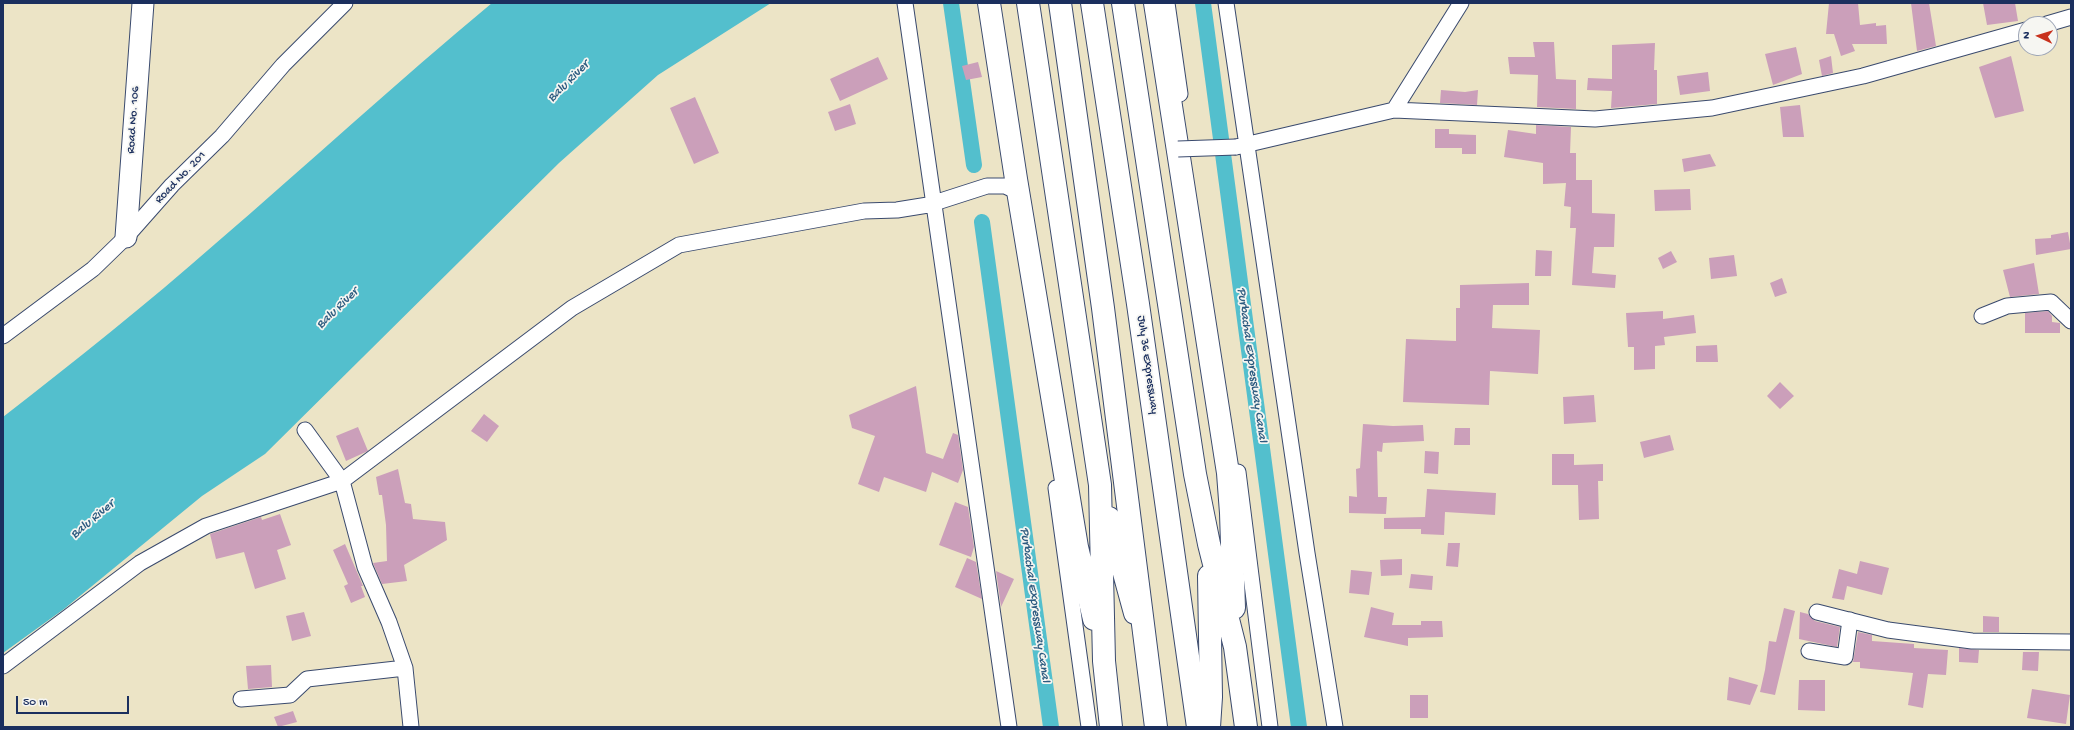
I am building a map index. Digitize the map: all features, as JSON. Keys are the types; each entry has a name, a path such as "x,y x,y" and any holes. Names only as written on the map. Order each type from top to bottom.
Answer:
{"main road":[{"path":"989,3 1014,190 1077,547 1104,661"},
{"path":"1028,3 1100,485 1146,654"},
{"path":"1060,3 1104,308 1156,727"},
{"name":"July 36 Expressway","path":"1092,3 1138,304 1198,727"},
{"path":"1123,3 1166,296 1195,474 1209,544 1235,647"},
{"path":"1155,3 1183,149 1228,473 1231,513 1235,647 1246,727"},
{"path":"1100,485 1104,661 1111,727"},
{"path":"1209,544 1211,698 1209,727"}],"street":[{"name":"Road No. 106","path":"126,237 143,3"},
{"name":"Road No. 201","path":"3,336 93,269 126,237 172,185 222,136 283,65 345,3"},
{"path":"905,3 1009,727"},
{"path":"980,3 1014,190 1059,507 1088,727"},
{"path":"1167,3 1183,149 1239,480 1270,727"},
{"path":"1226,3 1242,146 1335,727"},
{"path":"1394,110 1461,3"},
{"path":"2058,21 2071,17"},
{"path":"1183,149 1242,146 1394,110 1595,119 1712,108 1863,76 2018,32"},
{"path":"3,666 140,563 206,526 342,481 572,308 679,245 864,211 896,210 934,202 995,184 1014,190"},
{"path":"1982,316 2007,306 2051,302 2071,321"},
{"path":"305,430 342,481 365,567 405,668 411,727"},
{"path":"1817,612 1888,630 1972,641 2071,642"},
{"path":"1809,651 1845,657 1850,620"},
{"path":"241,699 290,695 307,679 405,668"}],"water":[{"name":"Balu River","path":"492,3 771,3 658,75 559,163 265,454 202,496 64,609 3,653 3,417 163,288 250,214 422,62"}],"building":[{"path":"1829,3 1858,3 1860,25 1876,23 1876,26 1886,25 1887,44 1852,44 1855,51 1841,56 1834,34 1826,34"},
{"path":"1911,3 1929,3 1936,46 1917,51"},
{"path":"1983,3 2015,3 2018,21 1987,25"},
{"path":"1533,42 1554,42 1556,79 1576,80 1576,109 1537,107 1538,75 1510,74 1508,57 1535,57"},
{"path":"1655,43 1654,70 1657,70 1657,104 1611,108 1612,91 1587,90 1588,78 1612,79 1612,45"},
{"path":"1796,47 1802,74 1773,85 1765,54"},
{"path":"1831,56 1833,73 1822,76 1819,60"},
{"path":"2011,56 2024,111 1995,118 1979,67"},
{"path":"878,57 888,79 840,101 830,79"},
{"path":"978,62 982,77 966,80 962,66"},
{"path":"1708,72 1710,91 1680,95 1677,76"},
{"path":"1441,90 1465,92 1478,90 1477,105 1440,103"},
{"path":"695,97 719,153 694,164 670,108"},
{"path":"850,104 856,124 835,131 828,112"},
{"path":"1800,105 1804,137 1783,137 1780,107"},
{"path":"1536,125 1571,127 1570,153 1576,153 1576,180 1592,180 1592,213 1615,214 1614,247 1594,247 1592,273 1616,275 1615,288 1572,285 1576,228 1570,228 1571,207 1564,206 1566,183 1543,184 1543,163 1504,157 1508,130 1536,134"},
{"path":"1435,129 1449,129 1449,134 1476,135 1476,154 1462,154 1462,148 1435,148"},
{"path":"1710,154 1716,166 1684,172 1682,159"},
{"path":"1690,189 1691,210 1655,211 1654,190"},
{"path":"2068,232 2071,249 2036,255 2035,239 2051,238 2051,235"},
{"path":"1536,250 1552,251 1551,276 1535,276"},
{"path":"1671,251 1677,262 1663,269 1658,258"},
{"path":"1734,255 1737,276 1711,279 1709,258"},
{"path":"2034,263 2039,294 2010,297 2003,270"},
{"path":"1782,278 1787,293 1775,297 1770,283"},
{"path":"1529,283 1529,305 1493,305 1492,328 1540,330 1538,374 1490,371 1489,405 1403,402 1406,339 1456,341 1456,308 1460,308 1460,285"},
{"path":"1663,311 1663,319 1694,315 1696,333 1664,337 1665,345 1655,346 1655,369 1634,370 1634,347 1628,347 1626,313"},
{"path":"2048,311 2052,316 2052,322 2060,323 2060,333 2025,333 2025,313"},
{"path":"1717,345 1718,362 1696,362 1696,346"},
{"path":"1780,382 1794,396 1780,409 1767,396"},
{"path":"916,386 926,453 943,459 953,433 958,435 963,470 958,483 932,472 926,492 884,477 879,492 858,484 875,436 852,428 849,415"},
{"path":"1594,395 1596,422 1564,424 1563,397"},
{"path":"484,414 499,426 487,442 471,431"},
{"path":"1363,424 1393,426 1423,425 1424,441 1383,443 1382,452 1377,451 1378,497 1387,497 1386,514 1349,513 1349,496 1357,497 1356,469 1360,468"},
{"path":"358,427 368,451 346,461 336,436"},
{"path":"1455,428 1470,428 1470,445 1454,445"},
{"path":"1670,435 1674,450 1644,458 1640,442"},
{"path":"1425,451 1439,452 1438,474 1424,473"},
{"path":"1552,454 1574,454 1574,465 1603,464 1603,481 1598,481 1599,519 1579,520 1578,485 1552,485"},
{"path":"398,469 405,503 411,504 413,519 445,522 447,540 404,565 407,581 382,584 373,563 387,561 386,525 382,495 379,495 376,477"},
{"path":"1427,489 1496,493 1495,515 1445,512 1444,535 1421,534 1421,529 1384,529 1384,518 1425,517"},
{"path":"955,502 968,507 974,547 971,557 939,545"},
{"path":"280,514 291,545 277,550 286,579 255,589 244,552 216,559 210,534 261,517 262,520"},
{"path":"1448,543 1460,543 1458,567 1446,566"},
{"path":"345,544 363,586 361,586 365,597 351,603 344,586 348,584 333,550"},
{"path":"967,558 976,562 982,599 955,587"},
{"path":"1402,559 1402,575 1381,576 1380,560"},
{"path":"1860,561 1889,568 1882,595 1847,586 1844,600 1832,598 1839,569 1857,574"},
{"path":"1351,570 1372,572 1369,595 1349,593"},
{"path":"996,571 1014,579 1001,607"},
{"path":"1411,574 1433,576 1432,590 1409,588"},
{"path":"1371,607 1394,613 1392,625 1421,625 1421,621 1442,621 1443,637 1408,638 1408,646 1364,637"},
{"path":"1784,608 1795,611 1775,695 1760,692 1769,641 1776,642"},
{"path":"304,612 311,636 292,641 286,616"},
{"path":"1800,612 1808,614 1815,621 1840,627 1837,647 1799,639"},
{"path":"1983,616 1999,617 1999,632 1983,632"},
{"path":"1858,632 1872,635 1872,641 1914,644 1914,648 1948,650 1946,675 1928,674 1923,708 1908,705 1913,673 1860,668 1860,662 1853,662"},
{"path":"1959,648 1979,650 1978,663 1959,662"},
{"path":"2023,652 2039,652 2038,671 2022,670"},
{"path":"271,665 272,687 248,689 246,666"},
{"path":"1729,677 1758,685 1750,705 1727,700"},
{"path":"1799,680 1825,680 1825,711 1798,710"},
{"path":"2032,689 2070,695 2066,724 2027,718"},
{"path":"1410,695 1428,695 1428,718 1410,718"},
{"path":"293,711 297,722 278,727 274,717"}],"waterway":[{"name":"Purbachal Expressway Canal","path":"951,3 974,165"},
{"name":"Purbachal Expressway Canal","path":"1203,3 1299,727"},
{"name":"Purbachal Expressway Canal","path":"982,222 1051,727"}]}
